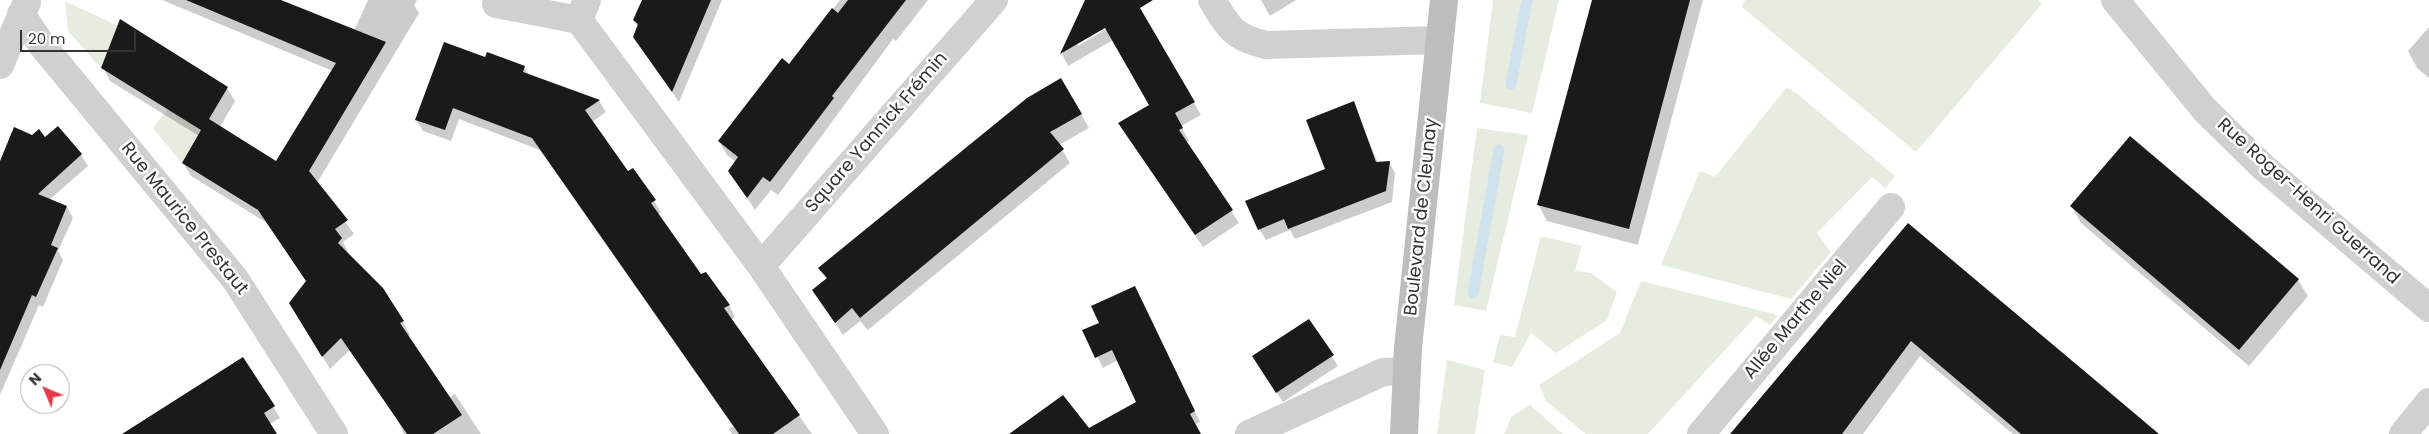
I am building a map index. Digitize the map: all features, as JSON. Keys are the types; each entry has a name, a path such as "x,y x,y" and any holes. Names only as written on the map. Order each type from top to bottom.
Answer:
{"main road":[{"name":"Boulevard de Cleunay","path":"1404,434 1406,371 1444,0"}],"street":[{"name":"Square Yannick Frémin","path":"761,266 994,0"},
{"path":"1212,0 1229,28 1249,41 1266,45 1440,40"},
{"name":"Rue Roger-Henri Guerrand","path":"2115,0 2204,110 2256,161 2429,308"},
{"path":"496,4 583,10 875,434"},
{"path":"0,65 24,7"},
{"name":"Rue Maurice Prestaut","path":"24,7 42,45 235,279 334,434"},
{"name":"Allée Marthe Niel","path":"1701,434 1891,207"},
{"path":"1249,434 1382,372 1406,371"},
{"path":"2403,434 2429,402"}],"shaded area":[{"path":"1493,0 1559,0 1532,113 1480,103"},
{"path":"1745,0 2038,0 2042,4 1916,152 1742,7"},
{"path":"65,1 118,26 101,68 68,31"},
{"path":"1786,88 1795,92 1895,176 1885,188 1872,177 1817,233 1831,252 1791,299 1661,265 1700,171 1715,177"},
{"path":"168,109 201,130 182,163 153,128"},
{"path":"1477,128 1528,135 1486,311 1454,305"},
{"path":"1541,236 1582,246 1575,271 1591,273 1617,292 1607,320 1556,353 1531,333 1512,367 1493,362 1500,335 1515,337"},
{"path":"1641,281 1778,315 1770,325 1756,316 1648,434 1586,434 1546,401 1539,385 1620,333"},
{"path":"1447,360 1485,370 1475,434 1437,434"},
{"path":"1530,405 1563,434 1504,434 1512,416"}],"building":[{"path":"186,0 281,0 386,42 309,171 348,220 335,229 342,238 338,243 383,288 404,321 400,323 462,415 433,434 407,434 341,338 322,357 289,303 306,281 258,210 182,163 201,130 101,68 120,19 228,87 209,119 276,161 336,63"},
{"path":"642,0 711,0 672,92 633,37 638,24 633,20"},
{"path":"848,0 906,0 832,96 834,98 770,182 763,177 747,198 728,171 738,157 718,141 782,58 789,64 832,8 838,13"},
{"path":"1085,0 1153,0 1140,8 1195,102 1175,113 1183,128 1179,130 1233,210 1195,235 1118,123 1149,105 1105,28 1060,54"},
{"path":"1592,0 1690,0 1629,229 1537,205"},
{"path":"444,42 485,57 487,52 525,66 523,72 600,100 585,110 628,171 633,168 656,200 651,203 701,274 706,272 730,305 724,308 800,415 773,434 739,434 532,138 453,108 445,130 415,120"},
{"path":"1061,78 1082,114 1050,132 1064,149 860,318 852,308 835,323 812,290 827,278 818,268 1027,98"},
{"path":"1354,101 1376,162 1390,161 1386,191 1288,229 1284,219 1258,230 1245,201 1325,169 1306,120"},
{"path":"58,126 82,154 38,194 67,206 51,245 58,248 36,297 32,295 0,370 0,161 14,127 32,135 39,129 45,137"},
{"path":"2130,136 2299,279 2239,350 2070,206"},
{"path":"1908,223 2159,434 2021,434 1911,341 1842,434 1730,434"},
{"path":"1135,286 1195,411 1190,414 1201,434 1009,434 1063,395 1089,428 1136,402 1112,350 1095,358 1082,330 1099,323 1091,306"},
{"path":"1309,319 1334,355 1276,393 1252,356"},
{"path":"243,357 275,406 264,413 277,434 122,434"}],"waterway":[{"path":"1511,84 1527,0"},
{"path":"1473,293 1499,150"}]}
